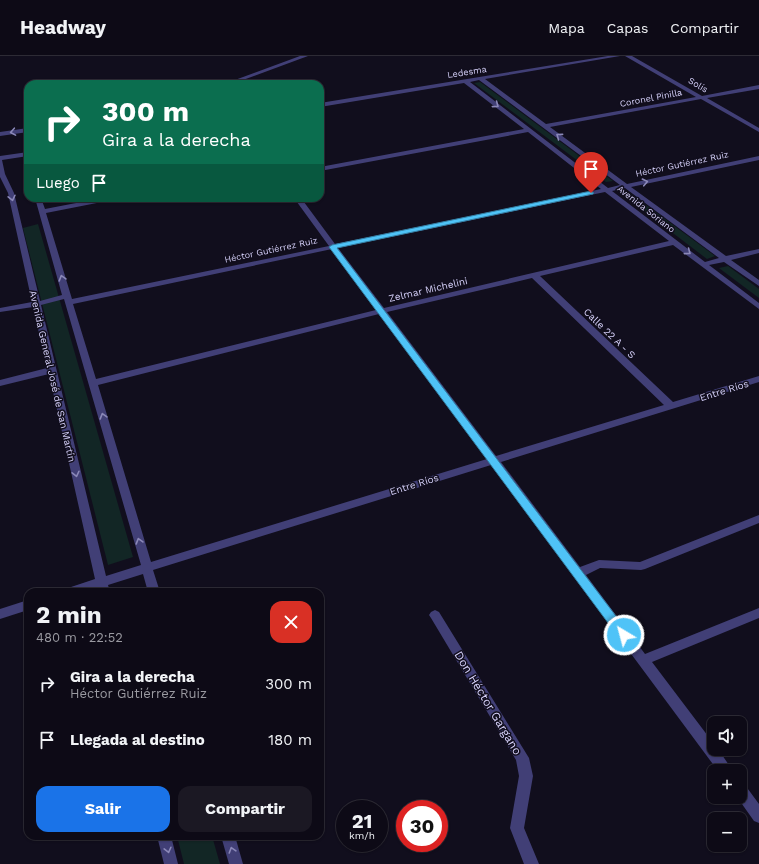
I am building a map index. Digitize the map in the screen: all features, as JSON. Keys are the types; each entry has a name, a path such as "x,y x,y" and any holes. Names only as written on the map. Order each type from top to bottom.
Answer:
{"street":[{"path":"238,80 305,56"},
{"name":"Ledesma","path":"324,104 617,56"},
{"name":"Solís","path":"628,56 759,130"},
{"name":"Avenida Soriano","path":"481,79 759,284"},
{"name":"Avenida Soriano","path":"465,81 759,307"},
{"name":"Coronel Pinilla","path":"545,126 759,87"},
{"path":"324,168 529,130"},
{"path":"0,134 24,131"},
{"path":"0,160 24,156"},
{"name":"Héctor Gutiérrez Ruiz","path":"0,310 68,299 332,247 759,158"},
{"name":"Avenida General José de San Martín","path":"0,160 1,174 11,193 102,587"},
{"path":"39,202 153,588"},
{"path":"42,212 92,202"},
{"path":"300,202 332,247 721,764"},
{"name":"Zelmar Michelini","path":"93,383 381,311 674,242"},
{"path":"704,264 759,251"},
{"name":"Calle 22 A - S","path":"534,275 671,406"},
{"path":"0,383 52,370"},
{"name":"Entre Ríos","path":"102,587 146,567 759,379"},
{"path":"578,573 599,564 641,566 759,519"},
{"path":"0,614 24,606"},
{"path":"643,660 759,613"},
{"name":"Don Héctor Gargano","path":"435,615 522,758 526,776 517,828 526,853 532,864"},
{"path":"747,800 759,816"},
{"path":"165,840 171,864"},
{"path":"229,840 236,864"}],"green space":[{"path":"480,82 613,181 606,182 474,83"},
{"path":"627,191 715,256 707,259 619,192"},
{"path":"38,224 133,557 108,565 23,228"},
{"path":"728,266 759,289 759,298 719,268"},
{"path":"178,840 213,840 220,864 184,864"}],"route":[{"path":"591,193 332,247 624,635"}]}
